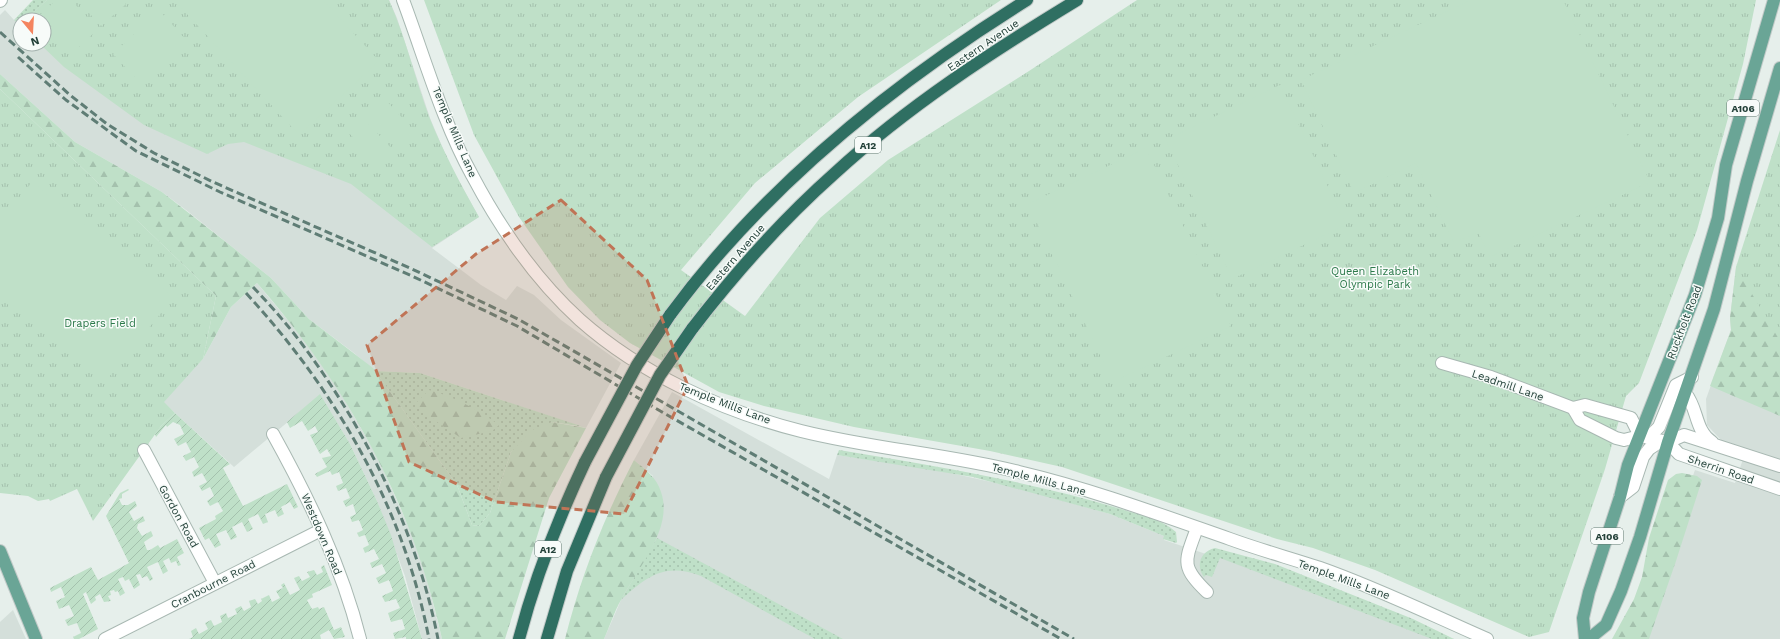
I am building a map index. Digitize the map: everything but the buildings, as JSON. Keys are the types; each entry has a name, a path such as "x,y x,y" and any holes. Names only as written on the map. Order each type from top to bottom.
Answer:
{"highway":[{"name":"Eastern Avenue","path":"519,639 535,584 553,534 585,462 637,365 670,315 706,268 784,185 835,139 925,69 1027,0"},
{"name":"Eastern Avenue","path":"547,639 567,571 606,477 660,375 692,329 743,265 835,173 921,103 987,57 1077,0"}],"main road":[{"name":"Ruckholt Road","path":"1585,639 1582,618 1589,592 1620,497 1628,465 1644,437 1651,403 1695,295 1703,270 1718,218 1726,165 1774,0"},
{"name":"Ruckholt Road","path":"1589,639 1606,625 1621,591 1640,537 1665,442 1686,394 1722,284 1747,181 1780,68"},
{"path":"0,551 36,639"}],"street":[{"name":"Temple Mills Lane","path":"403,0 448,120 470,173 498,221 589,327 650,371 699,396 775,423 826,437 969,460 1020,472 1083,490 1269,553 1319,568 1396,598 1487,639"},
{"name":"Leadmill Lane","path":"1442,363 1491,377 1573,408 1585,405 1631,418 1644,437"},
{"path":"1644,437 1659,427 1676,385 1692,377"},
{"name":"Sherrin Road","path":"1686,394 1692,402 1703,434 1714,444"},
{"name":"Leadmill Lane","path":"1573,408 1580,420 1616,438 1624,440 1644,437 1665,442"},
{"name":"Westdown Road","path":"274,434 294,470 334,559 360,639"},
{"name":"Sherrin Road","path":"1780,466 1684,435 1665,442 1679,454 1780,489"},
{"path":"1620,497 1633,487 1643,457 1649,449 1665,442"},
{"name":"Gordon Road","path":"144,450 215,583"},
{"path":"1198,528 1188,558 1188,571 1207,592"},
{"name":"Cranbourne Road","path":"105,639 321,530"}],"highlighted area":[{"path":"561,200 647,280 688,386 624,514 496,502 409,462 367,345 476,254"}],"shaded area":[{"path":"47,0 389,0 397,18 430,118 450,165 479,217 432,248 481,285 506,300 517,286 534,295 561,320 621,363 586,428 420,373 375,371 309,319 271,278 186,210 162,192 75,142 0,74 0,15 5,10 12,18 12,52 52,52 52,12 33,12"},
{"path":"1736,267 1780,341 1780,639 1636,639 1695,470 1735,483 1746,450 1722,441 1707,425 1706,399 1731,330 1730,318"},
{"path":"257,283 306,342 335,383 378,458 409,528 424,568 442,639 422,639 405,576 377,501 350,444 320,395 234,467 163,402 203,359 231,307"},
{"path":"672,392 829,479 837,455 942,471 1018,488 1110,514 1164,536 1164,540 1218,558 1221,552 1441,639 604,639 621,600 653,476 634,460"},
{"path":"13,610 26,639 0,639 0,622"}],"green space":[{"path":"33,0 47,0 34,12 22,12"},
{"path":"47,0 389,0 430,119 453,169 479,217 432,247 351,184 244,142 228,144 207,154 144,125 64,67 48,52 52,52 52,12 34,12"},
{"path":"56,0 71,0 98,29 75,51 52,27 52,12 43,12"},
{"path":"77,0 122,0 126,4 101,26"},
{"path":"174,0 323,0 379,61 299,135"},
{"name":"Queen Elizabeth Olympic Park","path":"424,0 1001,0 858,97 755,183 681,270 745,316 820,218 888,160 1029,71 1137,0 1756,0 1743,64 1697,230 1639,383 1626,396 1605,469 1549,632 1529,637 1375,570 1313,548 1277,539 1062,467 990,451 854,427 764,406 719,392 630,343 600,320 568,287 519,217 474,135"},
{"path":"1471,0 1563,0 1650,182 1490,257 1478,232 1454,243 1416,163 1354,193 1301,80"},
{"path":"159,10 187,41 141,84 113,54"},
{"path":"0,74 75,142 162,192 231,246 271,278 309,319 373,368 457,485 472,525 479,526 490,513 511,452 532,430 552,422 586,428 549,498 505,639 442,639 429,589 414,541 395,494 373,449 348,406 320,364 290,323 257,283 231,307 203,359 216,296 0,89"},
{"path":"1280,85 1346,225 1232,279 1166,140"},
{"name":"Drapers Field","path":"0,89 216,296 203,359 164,402 175,413 161,426 93,521 77,489 50,501 49,499 38,501 28,496 0,493"},
{"path":"384,98 415,132 399,146 368,112"},
{"path":"363,118 394,151 379,165 348,132"},
{"path":"1780,130 1780,341 1736,267"},
{"path":"1146,148 1231,326 1113,382 1028,204"},
{"path":"32,182 174,297 105,382 0,298 0,222"},
{"path":"1761,234 1780,299 1780,416 1710,386 1731,330 1730,318 1736,267"},
{"path":"375,371 420,373 584,427 552,422 511,452 490,513 479,526 472,525 457,485"},
{"path":"429,390 466,404 499,425 492,431 461,438 441,425 415,404"},
{"path":"320,394 350,444 377,501 391,535 422,639 406,639 406,637 395,639 393,633 405,629 402,619 391,622 388,613 400,608 396,599 385,602 382,596 393,591 389,580 379,584 376,578 386,573 382,564 372,568 370,563 379,559 374,549 365,553 363,548 369,545 365,535 359,537 357,533 363,530 359,520 352,522 350,517 356,514 353,504 346,507 343,501 350,498 346,488 338,491 336,486 343,483 339,472 332,475 330,471 317,477 315,474 327,467 322,458 331,456 327,449 320,454 310,435 318,432 315,426 308,431 302,421 290,428 287,422"},
{"path":"175,413 230,464 223,468 243,506 287,484 298,507 294,509 290,502 281,507 284,514 278,517 275,510 265,514 268,522 263,524 258,514 248,519 253,529 247,532 242,522 232,527 237,537 231,540 226,530 216,534 221,545 215,548 209,538 205,540 199,528 216,519 215,516 223,511 218,502 210,506 207,501 214,496 210,487 202,491 199,486 207,482 202,473 194,477 192,472 199,467 194,457 186,461 183,456 191,452 186,442 178,446 174,439 184,434 180,425 173,422 167,427 166,425 156,437 155,434"},
{"path":"839,450 981,475 1086,499 1143,515 1164,524 1176,532 1177,542 1163,539 1164,536 1110,514 973,477 837,455"},
{"path":"634,460 654,478 661,492 664,506 658,534 652,548 614,614 604,639 565,639 578,592 594,547"},
{"path":"1682,473 1697,476 1702,480 1649,639 1612,639 1634,599 1642,577 1649,538 1668,480 1676,474"},
{"path":"128,489 129,490 122,494 122,498 119,499 122,505 128,505 135,501 137,506 129,512 134,521 143,516 145,521 138,524 137,528 142,536 151,531 153,536 144,542 147,550 150,550 158,545 160,548 177,539 184,553 177,557 181,565 178,566 176,561 171,563 169,558 163,561 168,571 163,574 158,562 147,567 153,579 150,581 147,576 142,578 140,574 136,575 140,585 134,589 129,579 125,581 123,577 118,579 125,593 120,596 118,591 110,591 111,595 108,596 111,601 104,602 100,594 95,597 96,600 91,604 86,592 83,594 98,629 79,639 74,639 73,637 81,633 77,623 68,626 65,620 74,616 69,605 59,609 56,601 65,597 61,587 51,592 50,588 91,567 98,580 129,563 106,516 120,493"},
{"path":"657,538 843,639 815,639 701,576 677,570 667,571 648,578 621,600"},
{"path":"1215,548 1275,564 1413,619 1454,639 1432,639 1220,558 1212,577 1206,575 1204,577 1200,568 1201,559 1206,552"},
{"path":"324,565 332,585 312,594 313,597 307,600 312,609 324,607 334,630 341,627 345,637 334,639 329,630 320,635 321,639 189,639 193,637 191,631 196,628 199,634 208,629 205,623 211,620 214,626 222,622 220,616 226,613 228,618 237,614 235,609 241,606 244,611 251,607 249,601 255,599 258,604 262,601 261,599 269,595 272,602 280,598 276,591 283,588 281,585 284,583 290,595 300,590 294,578 299,576 302,581 310,577 307,572 314,570 317,575 323,572 321,567"}],"railway":[{"path":"0,32 70,95 107,124 154,153 213,182 412,269 518,319 1074,639"},
{"path":"18,57 66,100 136,151 220,192 412,276 517,326 662,412 1061,639"},
{"path":"253,287 290,329 326,377 368,448 403,522 417,560 429,599 438,639"},
{"path":"246,293 279,331 309,370 337,411 362,454 384,498 403,543 418,591 429,639"}]}
